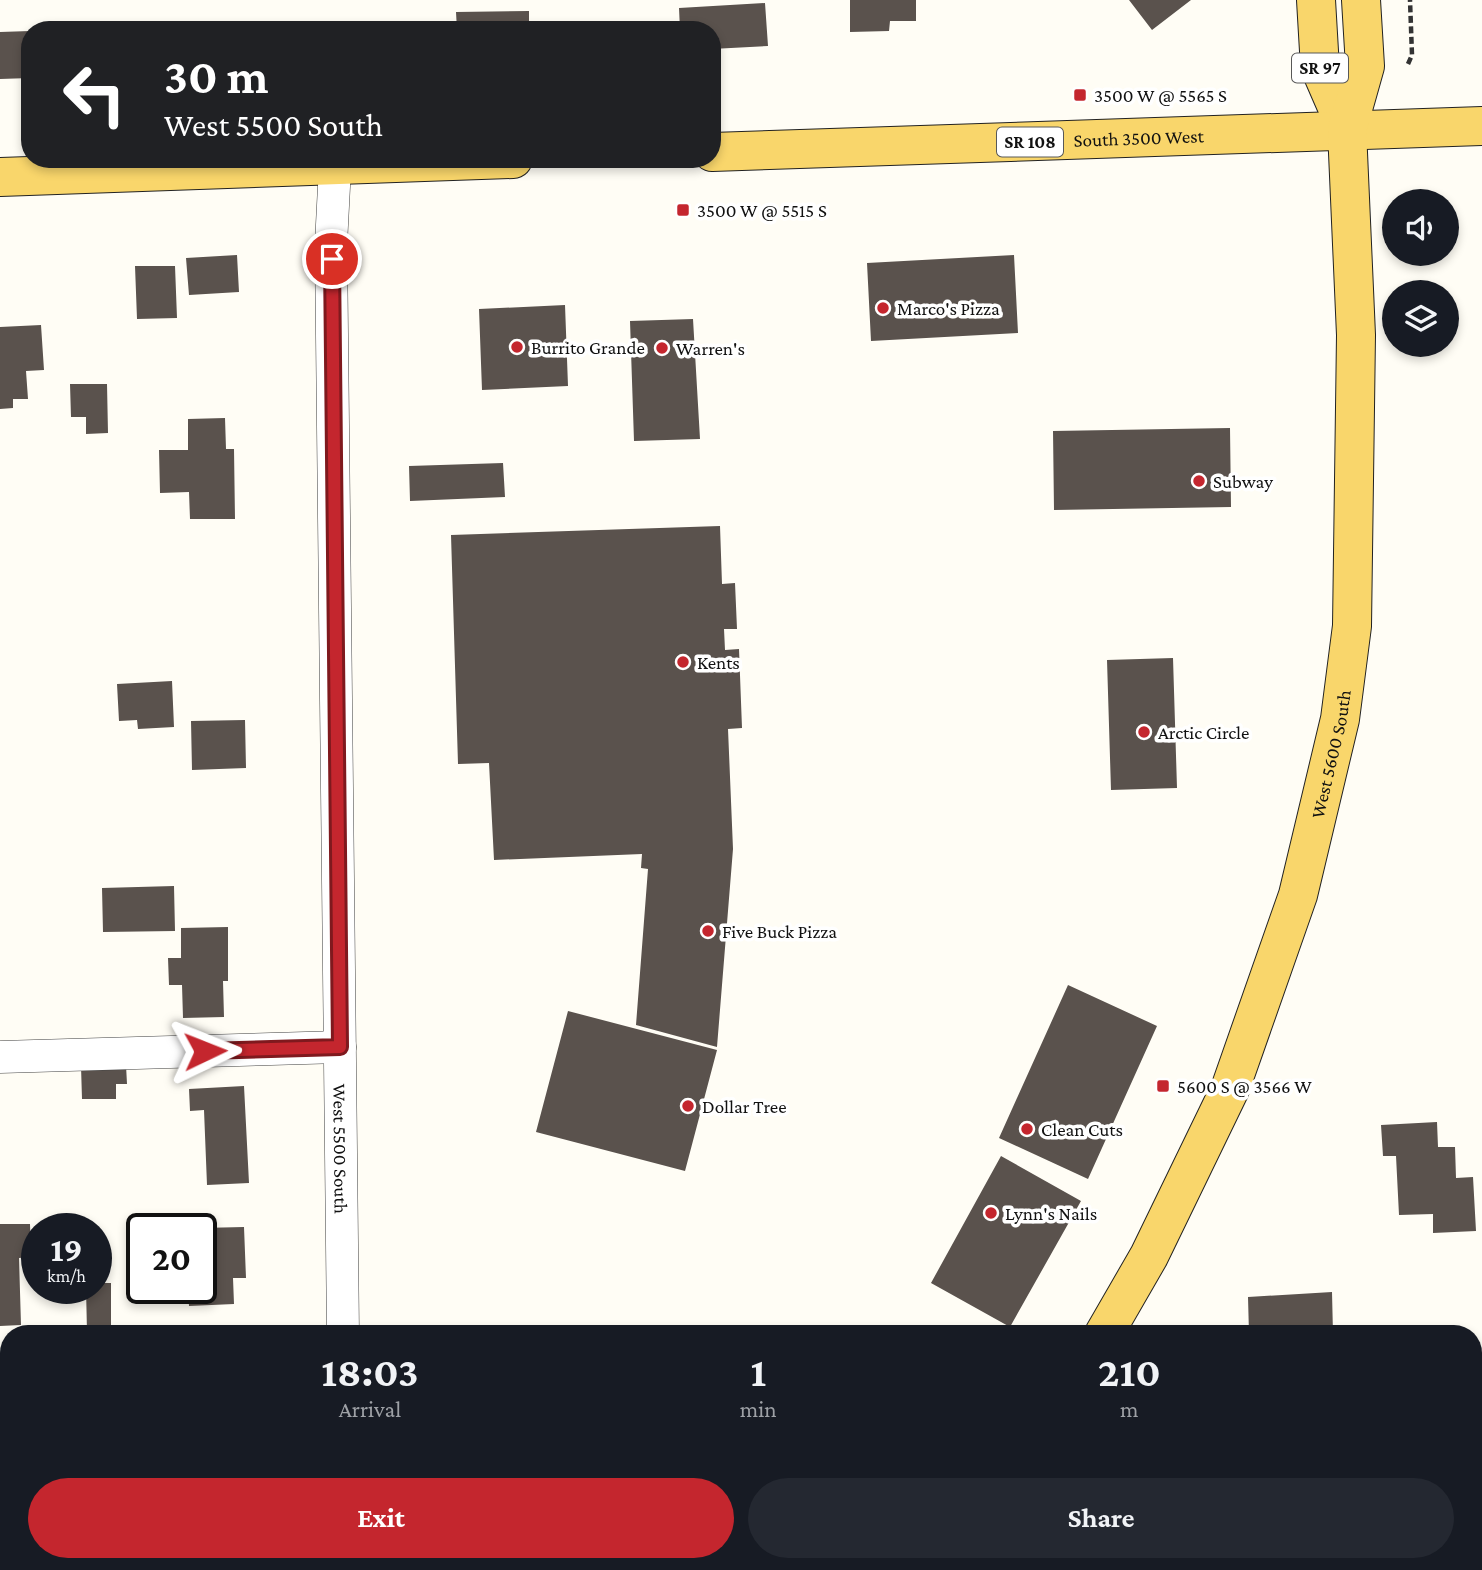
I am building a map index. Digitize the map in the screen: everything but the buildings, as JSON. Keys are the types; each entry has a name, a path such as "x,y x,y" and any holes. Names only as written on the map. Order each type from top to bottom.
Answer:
{"main road":[{"name":"SR 97","path":"1316,0 1320,68 1347,131"},
{"name":"SR 97","path":"1347,131 1365,66 1362,0"},
{"name":"South 3500 West","path":"721,152 1482,126"},
{"name":"West 5600 South","path":"1109,1325 1149,1256 1230,1089 1298,895 1340,719 1352,626 1356,335 1347,131"},
{"path":"0,177 302,168"}],"street":[{"name":"West 5500 South","path":"335,168 331,244 342,1325"},
{"path":"0,1057 340,1047"}],"path":[{"path":"1408,64 1412,55 1410,0"}],"place":[{"name":"3500 W @ 5565 S","path":"1080,95"},
{"name":"3500 W @ 5515 S","path":"683,210"},
{"name":"Marco's Pizza","path":"883,308"},
{"name":"Burrito Grande","path":"517,347"},
{"name":"Warren's","path":"662,348"},
{"name":"Subway","path":"1199,481"},
{"name":"Kents","path":"683,662"},
{"name":"Arctic Circle","path":"1144,732"},
{"name":"Five Buck Pizza","path":"708,931"},
{"name":"5600 S @ 3566 W","path":"1163,1086"},
{"name":"Dollar Tree","path":"688,1106"},
{"name":"Clean Cuts","path":"1027,1129"},
{"name":"Lynn's Nails","path":"991,1213"}],"route":[{"path":"205,1051 340,1047 332,259"}]}
